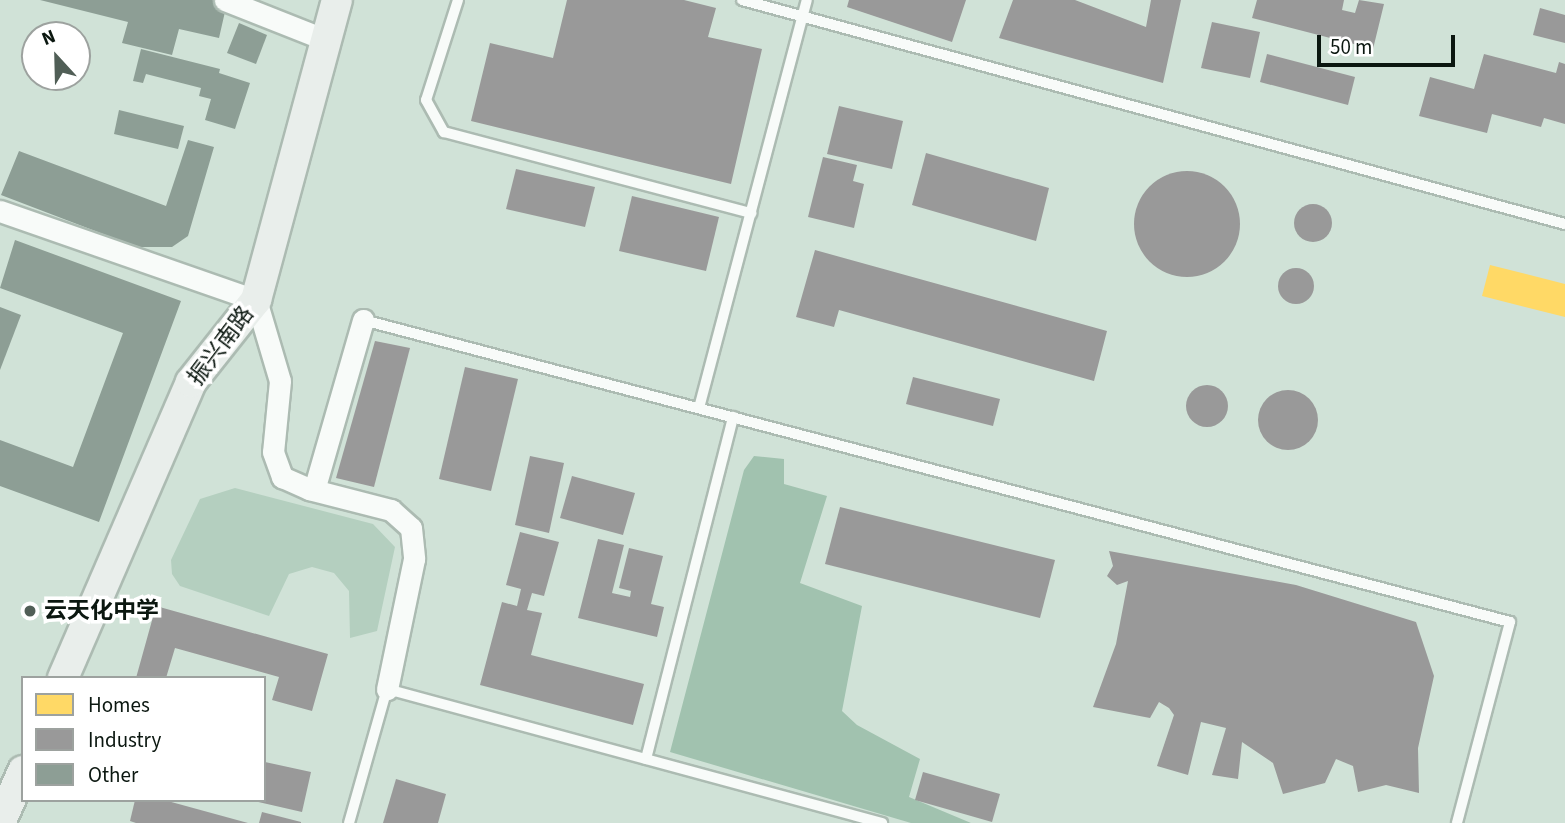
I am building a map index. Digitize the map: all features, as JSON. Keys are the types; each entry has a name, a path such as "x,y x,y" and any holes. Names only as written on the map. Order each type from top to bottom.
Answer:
{"main road":[{"name":"振兴南路","path":"64,676 191,382 256,300 337,0"},
{"path":"1,823 21,776"}],"street":[{"path":"225,0 326,40"},
{"path":"0,211 256,300 280,381 273,452 282,477 314,490 391,510 411,528 414,559 387,689"},
{"path":"314,490 363,320"}],"lane":[{"path":"458,0 426,100 444,132 751,212"},
{"path":"742,0 1565,224"},
{"path":"699,408 807,0"},
{"path":"363,320 1510,622 1457,823"},
{"path":"646,759 733,417"},
{"path":"349,823 387,689 882,823"}],"green space":[{"path":"754,456 784,459 784,484 827,496 800,583 862,606 842,711 857,725 920,759 909,797 971,823 911,823 670,752 744,470"},
{"path":"235,488 373,524 395,547 377,631 350,638 349,591 334,573 312,567 289,574 269,616 180,586 172,574 171,560 200,499"}],"building: Homes":[{"path":"1490,265 1565,284 1565,317 1482,296"}],"building: Industry":[{"path":"567,0 684,0 716,8 708,37 762,49 731,184 471,121 490,43 553,58"},
{"path":"849,0 966,0 952,42 847,7"},
{"path":"1013,0 1075,0 1146,27 1151,0 1181,0 1163,83 999,38"},
{"path":"1257,0 1344,0 1342,10 1355,13 1359,0 1384,4 1373,49 1252,18"},
{"path":"1540,8 1565,15 1565,43 1533,35"},
{"path":"1212,22 1260,32 1250,78 1201,68"},
{"path":"1267,54 1355,77 1348,105 1260,82"},
{"path":"1484,54 1556,73 1559,62 1565,64 1565,124 1544,118 1541,127 1492,114 1487,133 1419,116 1430,77 1474,89"},
{"path":"839,106 903,121 892,169 827,154"},
{"path":"926,153 1049,188 1036,241 912,205"},
{"path":"823,157 857,165 853,181 864,184 854,228 808,217"},
{"path":"516,169 595,187 585,227 506,209"},
{"path":"1187,171 1207,175 1225,186 1236,204 1240,224 1236,244 1225,262 1207,273 1187,277 1167,273 1149,262 1138,244 1134,224 1138,204 1149,186 1167,175"},
{"path":"632,196 719,217 706,271 619,251"},
{"path":"1313,204 1326,210 1332,223 1326,236 1313,242 1300,236 1294,223 1300,210"},
{"path":"815,250 1107,331 1094,381 839,310 834,327 796,317"},
{"path":"1296,268 1309,273 1314,286 1309,299 1296,304 1283,299 1278,286 1283,273"},
{"path":"375,341 410,348 374,487 336,478"},
{"path":"465,367 518,379 491,491 439,479"},
{"path":"913,377 1000,399 993,426 906,404"},
{"path":"1207,385 1222,391 1228,406 1222,421 1207,427 1192,421 1186,406 1192,391"},
{"path":"1288,390 1309,399 1318,420 1309,441 1288,450 1267,441 1258,420 1267,399"},
{"path":"530,456 564,463 549,533 515,525"},
{"path":"572,476 635,493 623,535 560,518"},
{"path":"840,507 1055,560 1040,618 825,564"},
{"path":"520,532 559,542 544,596 532,593 527,610 542,613 531,655 644,684 633,725 480,685 502,602 517,606 521,589 506,585"},
{"path":"598,539 624,545 612,593 630,597 631,591 619,588 629,548 663,556 651,604 664,607 657,637 578,618"},
{"path":"1109,551 1296,585 1416,622 1434,676 1418,748 1419,793 1386,785 1358,792 1353,766 1336,759 1325,783 1283,794 1273,763 1242,742 1238,779 1212,775 1226,728 1201,722 1188,775 1157,766 1174,715 1169,708 1159,702 1150,718 1093,707 1116,644 1128,581 1117,585 1107,576 1113,566"},
{"path":"156,606 328,654 312,711 272,700 279,677 175,648 167,676 137,676"},
{"path":"266,762 311,772 302,812 258,802 266,802"},
{"path":"923,772 1000,794 992,822 915,800"},
{"path":"396,779 446,794 438,823 383,823"},
{"path":"135,802 171,802 248,823 136,823 130,821"},
{"path":"262,812 301,822 301,823 259,823"}],"building: Other":[{"path":"40,0 212,0 227,3 219,38 179,29 172,55 122,43 128,22"},
{"path":"239,23 267,35 256,64 227,53"},
{"path":"141,49 220,69 219,73 250,83 235,129 205,120 211,99 199,96 201,88 146,74 143,83 133,81"},
{"path":"119,110 184,126 178,149 114,134"},
{"path":"188,140 214,147 188,236 172,247 137,247 1,195 19,151 166,206"},
{"path":"15,240 181,301 99,522 0,486 0,440 73,467 123,333 0,288"},
{"path":"0,307 21,315 0,370"}],"place":[{"name":"云天化中学","path":"30,611"}]}
